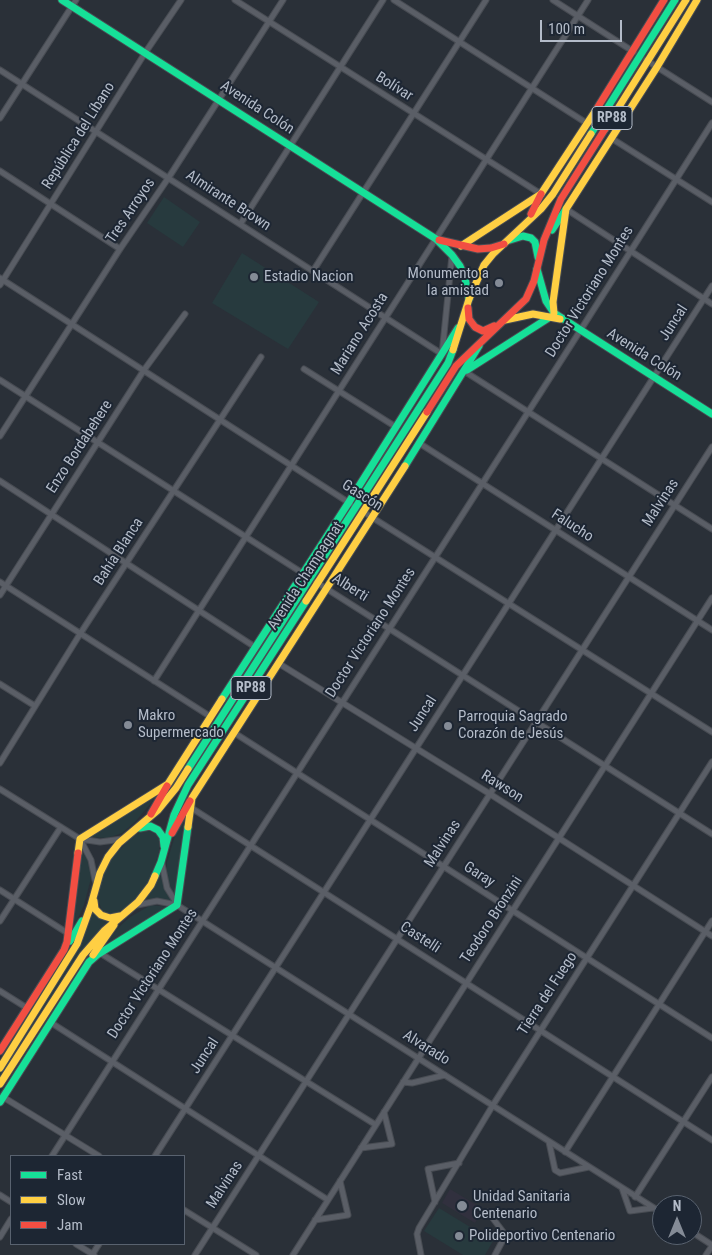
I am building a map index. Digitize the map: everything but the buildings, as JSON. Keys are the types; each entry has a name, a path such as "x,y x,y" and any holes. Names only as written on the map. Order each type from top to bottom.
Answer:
{"main road":[{"name":"Avenida Colón","path":"62,0 74,3 145,53 436,239 460,266 465,278 469,320 475,327 483,331 526,315 552,315 562,319 712,414"},
{"path":"528,222 541,194 588,124 664,0"},
{"name":"Avenida Champagnat","path":"0,1068 78,944 104,865 113,851 126,837 143,824 176,788 448,364 468,301 484,265 493,254 541,209 565,178 675,0"},
{"name":"Avenida Champagnat","path":"0,1084 79,960 98,937 130,910 151,885 159,870 174,816 188,785 456,366 526,299 531,290 544,240 553,216 571,181 686,0"},
{"path":"544,240 566,210 612,138 697,0"},
{"path":"460,246 541,194"},
{"path":"552,315 566,210"},
{"name":"Avenida Colón","path":"436,239 478,249 506,243 523,236 531,238 536,245 538,266 546,301 552,315"},
{"name":"Avenida Champagnat","path":"464,371 552,315"},
{"name":"Avenida Champagnat","path":"143,824 349,502 462,321"},
{"name":"Avenida Champagnat","path":"166,842 233,732 373,517 485,337"},
{"name":"Avenida Champagnat","path":"64,950 69,934 80,839 168,784"},
{"name":"Avenida Champagnat","path":"86,965 100,953 177,905 192,798"},
{"name":"RP88","path":"133,832 146,827 158,830 163,837 163,855"},
{"path":"95,894 94,906 101,915 113,918 130,910"},
{"name":"Avenida Champagnat","path":"0,1051 91,905"},
{"name":"Avenida Champagnat","path":"2,1100 116,920"}],"street":[{"name":"República del Líbano","path":"1,281 98,132 145,53 181,0"},
{"name":"Bolívar","path":"234,0 541,194"},
{"name":"Tres Arroyos","path":"0,436 283,0"},
{"path":"241,223 383,0"},
{"path":"394,0 588,124"},
{"path":"313,271 486,0"},
{"path":"553,0 712,102"},
{"name":"Mariano Acosta","path":"154,681 588,0"},
{"path":"0,118 74,3"},
{"name":"Almirante Brown","path":"0,70 241,223 442,354"},
{"name":"Doctor Victoriano Montes","path":"53,1155 712,123"},
{"path":"612,138 712,202"},
{"path":"0,171 120,249"},
{"path":"566,210 712,304"},
{"name":"Avenida Champagnat","path":"442,354 452,255"},
{"name":"Gascón","path":"1,281 72,324 356,507 712,732"},
{"name":"Juncal","path":"156,1155 712,286"},
{"name":"Enzo Bordabehere","path":"0,595 144,370 184,314"},
{"name":"Bahía Blanca","path":"0,763 126,562 261,357"},
{"path":"304,369 396,427"},
{"path":"464,371 712,529"},
{"name":"Alberti","path":"0,380 712,834"},
{"name":"Falucho","path":"418,443 712,630"},
{"name":"Malvinas","path":"195,1255 712,447"},
{"path":"0,481 255,647"},
{"path":"0,582 210,717"},
{"name":"Teodoro Bronzini","path":"295,1254 712,598"},
{"name":"Rawson","path":"278,663 490,794 712,936"},
{"path":"0,684 35,706"},
{"name":"Garay","path":"233,732 712,1038"},
{"name":"Tierra del Fuego","path":"421,1255 418,1231 492,1105 712,762"},
{"path":"0,789 80,839 100,842 126,837"},
{"name":"Castelli","path":"190,807 712,1140"},
{"path":"0,921 61,827"},
{"path":"80,839 94,866 96,878 95,894"},
{"path":"163,855 166,884 177,905"},
{"path":"0,890 69,934"},
{"name":"Alvarado","path":"130,910 142,903 152,901 177,905 652,1207"},
{"path":"565,1152 712,921"},
{"path":"100,953 376,1126"},
{"path":"0,991 27,1008"},
{"path":"50,1022 328,1200"},
{"path":"403,1082 412,1083 445,1075"},
{"path":"636,1197 712,1078"},
{"path":"2,1100 97,1155"},
{"path":"361,1148 392,1144 384,1112"},
{"path":"549,1142 555,1170 560,1173 589,1167"},
{"path":"435,1202 428,1169 459,1163"},
{"path":"315,1220 348,1215 340,1181"},
{"path":"622,1188 630,1211 652,1208"},
{"path":"185,1211 256,1255"},
{"path":"488,1212 504,1233 504,1238 495,1255"},
{"path":"0,1237 10,1221"},
{"path":"78,1245 93,1255"},
{"path":"706,1255 712,1245"}],"shaded area":[{"name":"Unidad Sanitaria Centenario","path":"450,1189 483,1209 475,1223 442,1203"}],"green space":[{"path":"164,197 200,222 183,247 147,223"},
{"name":"Estadio Nacion","path":"242,253 319,302 288,349 212,303"},
{"path":"157,796 135,822 122,833 108,838 87,837"},
{"path":"186,814 175,897 167,881 167,862 174,839"},
{"path":"144,830 156,833 159,839 159,852 151,878 141,893 127,907 112,914 103,912 98,901 98,895 103,876 112,858 132,837"},
{"path":"81,849 90,864 91,878 84,905 72,932"},
{"path":"161,872 164,886 173,902 146,899"},
{"path":"151,905 170,907 102,949 118,928 130,917"},
{"path":"92,912 109,922 0,1078 0,1072"},
{"name":"Polideportivo Centenario","path":"439,1208 493,1241 485,1255 463,1255 424,1231"}],"traffic: fast":[{"path":"62,0 436,239 460,266 465,278 469,299"},
{"path":"591,134 675,0"},
{"path":"552,230 566,209"},
{"path":"510,240 523,236 531,238 535,242 538,257"},
{"path":"537,269 546,301 554,313 712,414"},
{"path":"467,370 550,317"},
{"path":"222,699 458,328"},
{"path":"405,466 479,346"},
{"path":"188,769 448,363 453,350"},
{"path":"155,876 161,862 174,815 188,785 306,601"},
{"path":"140,828 150,826 158,830 163,837 164,846"},
{"path":"0,1102 89,962 97,955 177,905 188,827"},
{"path":"70,941 82,921"}],"traffic: slow":[{"path":"605,129 686,0"},
{"path":"554,313 553,302 566,209 657,67 697,0"},
{"path":"461,246 541,194 596,110"},
{"path":"453,350 469,299 484,265 493,254 541,209 553,194 591,134"},
{"path":"505,320 533,314 560,319"},
{"path":"306,601 427,412"},
{"path":"188,827 192,798 405,466"},
{"path":"78,853 80,839 168,784 222,699"},
{"path":"0,1068 77,944 100,873 108,857 119,843 158,810 176,788 188,769"},
{"path":"0,1084 83,955 104,931 138,902 151,885 155,876"},
{"path":"94,901 95,909 101,915 110,918 120,916"},
{"path":"93,955 114,925"}],"traffic: jam":[{"path":"596,110 664,0"},
{"path":"427,412 456,366 526,299 534,281 544,240 561,199 605,129"},
{"path":"531,214 541,194"},
{"path":"439,240 478,249 504,244"},
{"path":"468,308 469,319 475,327 483,331 494,326"},
{"path":"151,814 167,786"},
{"path":"172,833 190,801"},
{"path":"0,1051 64,950 67,942 78,853"}],"place":[{"name":"Estadio Nacion","path":"254,277"},
{"name":"Monumento a la amistad","path":"499,283"},
{"name":"Makro Supermercado","path":"128,725"},
{"name":"Parroquia Sagrado Corazón de Jesús","path":"448,726"},
{"name":"Unidad Sanitaria Centenario","path":"462,1206"},
{"name":"Polideportivo Centenario","path":"459,1236"}]}
